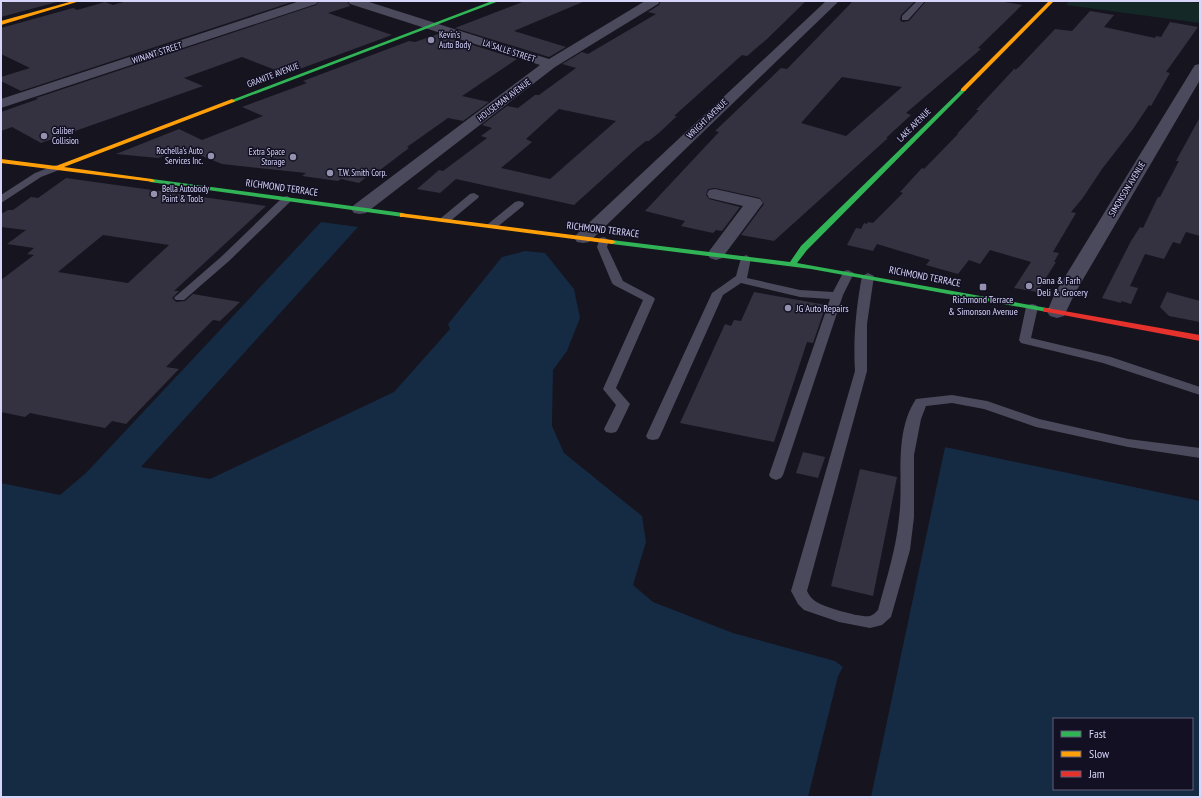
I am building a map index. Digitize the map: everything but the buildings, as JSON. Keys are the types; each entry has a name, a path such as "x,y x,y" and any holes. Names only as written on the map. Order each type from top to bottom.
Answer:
{"street":[{"path":"1,23 78,1"},
{"name":"WINANT STREET","path":"1,104 312,1"},
{"name":"LA SALLE STREET","path":"354,1 550,64"},
{"name":"GRANITE AVENUE","path":"56,168 497,1"},
{"name":"HOUSEMAN AVENUE","path":"360,209 550,64 654,1"},
{"name":"WRIGHT AVENUE","path":"583,238 833,1"},
{"name":"LAKE AVENUE","path":"792,264 804,248 1052,1"},
{"name":"SIMONSON AVENUE","path":"1057,312 1065,293 1200,68"},
{"name":"RICHMOND TERRACE","path":"1,161 444,220 792,264 868,276 1200,338"},
{"path":"715,194 754,203 716,254"}],"lane":[{"path":"905,18 921,1"},
{"path":"1,200 38,175 56,168"},
{"path":"444,220 474,196"},
{"path":"180,298 225,259 287,199"},
{"path":"492,226 519,204"},
{"path":"604,240 602,247 618,283 649,298 609,389 623,404 611,428"},
{"path":"653,436 718,293 741,278 746,258"},
{"path":"776,475 837,295 848,273"},
{"path":"868,276 864,293 859,352 860,371 799,591 803,600 811,607 858,621 870,622 878,620 885,613 902,550 907,517 907,455 914,419 921,402 952,399 987,405 1036,423 1128,443 1200,453"},
{"path":"739,279 794,292 826,296 837,295"},
{"path":"1032,307 1025,340 1107,360 1200,391"}],"green space":[{"path":"1069,1 1182,1 1200,3 1200,23 1066,5"}],"water":[{"path":"321,222 358,227 141,467 210,479 394,392 450,329 448,324 502,257 525,251 545,253 574,289 580,318 567,351 553,370 552,426 564,453 642,516 646,542 633,585 653,602 733,633 835,661 843,667 838,676 808,797 1,797 1,483 60,495 86,473"},
{"path":"945,447 1200,501 1200,797 871,797"}],"traffic: fast":[{"path":"232,101 497,1"},
{"path":"792,264 804,248 963,90"},
{"path":"152,181 403,215"},
{"path":"612,242 811,267 1047,310"}],"traffic: slow":[{"path":"1,23 78,1"},
{"path":"963,90 1052,1"},
{"path":"59,167 232,101"},
{"path":"1,161 152,181"},
{"path":"403,215 612,242"}],"traffic: jam":[{"path":"1047,310 1200,338"}],"place":[{"name":"Kevin’s Auto Body","path":"431,40"},
{"name":"Caliber Collision","path":"44,136"},
{"name":"Rochella's Auto Services Inc.","path":"211,156"},
{"name":"Extra Space Storage","path":"293,157"},
{"name":"T.W. Smith Corp.","path":"330,173"},
{"name":"Bella Autobody Paint & Tools","path":"154,194"},
{"name":"Dana & Farh Deli & Grocery","path":"1029,286"},
{"name":"Richmond Terrace & Simonson Avenue","path":"983,287"},
{"name":"JG Auto Repairs","path":"788,308"}]}
